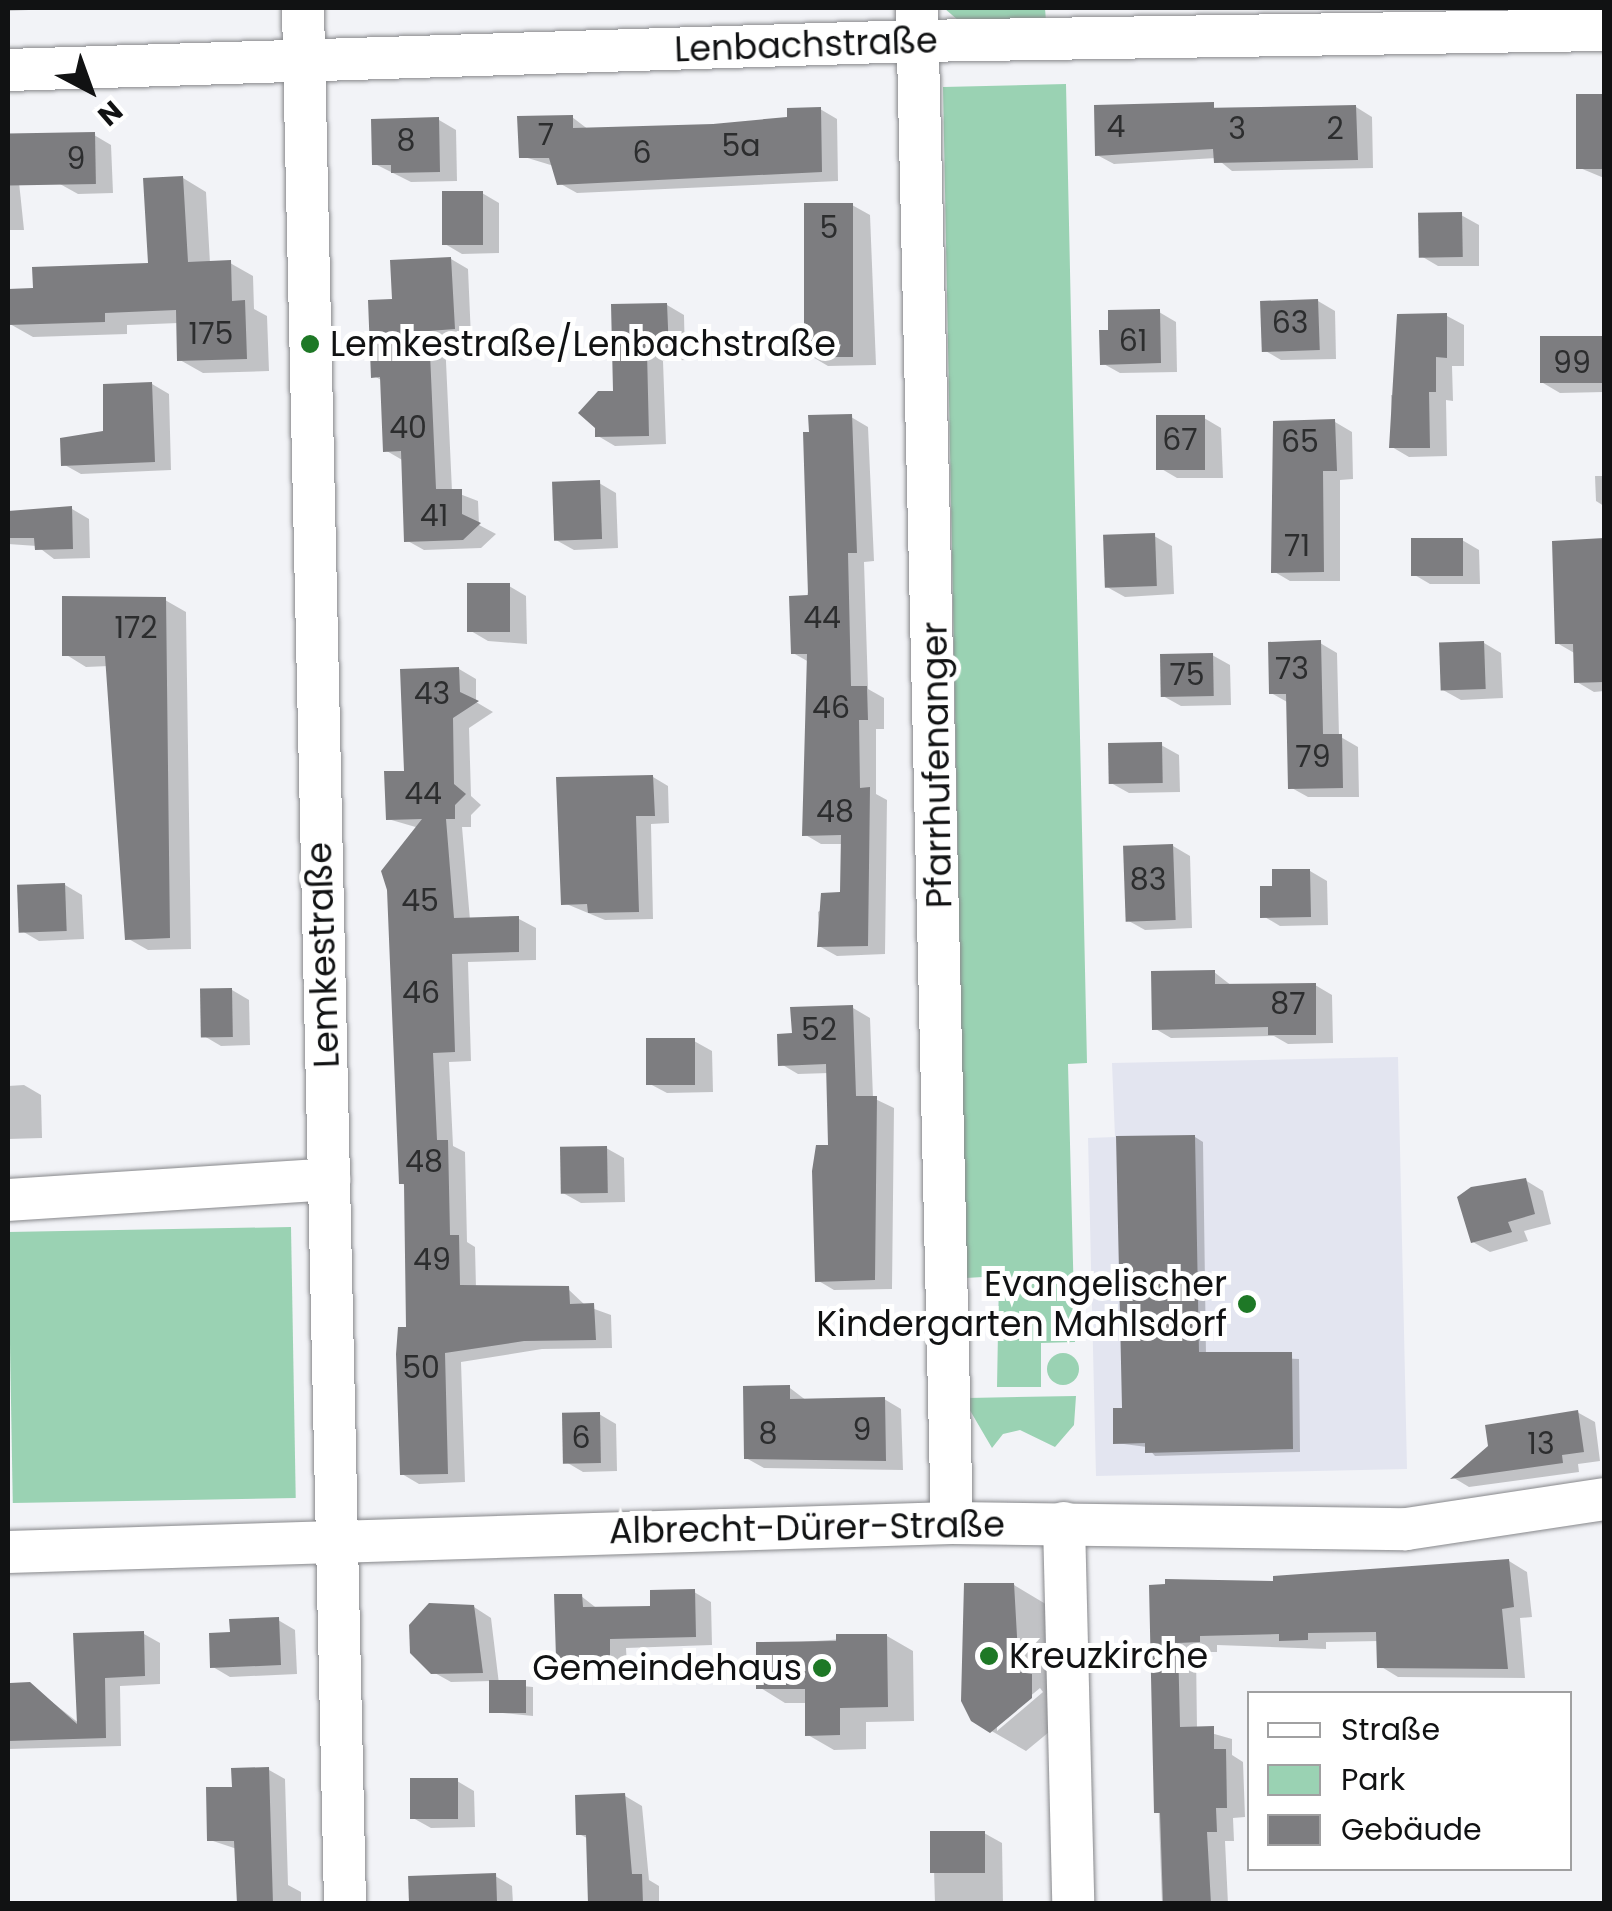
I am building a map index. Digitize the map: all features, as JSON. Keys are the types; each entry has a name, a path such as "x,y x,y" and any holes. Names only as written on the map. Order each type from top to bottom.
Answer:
{"street":[{"name":"Lemkestraße","path":"303,8 345,1904"},
{"name":"Lenbachstraße","path":"8,70 304,61 917,24 1604,30"},
{"name":"Pfarrhufenanger","path":"917,24 952,1523"},
{"path":"8,1200 329,1179"},
{"name":"Albrecht-Dürer-Straße","path":"8,1552 952,1523 1406,1529 1604,1499"},
{"path":"1064,1523 1074,1904"}],"shaded area":[{"name":"Evangelischer Kindergarten Mahlsdorf","path":"1398,1057 1407,1469 1096,1476 1088,1138 1115,1137 1112,1063"}],"green space":[{"path":"944,8 1045,8 1046,22 959,21"},
{"path":"1066,84 1087,1063 1068,1064 1075,1342 1041,1343 1041,1387 997,1387 999,1276 966,1278 943,87"},
{"path":"291,1227 296,1498 13,1503 8,1232"},
{"path":"1063,1353 1075,1357 1079,1369 1075,1381 1063,1385 1051,1381 1047,1369 1051,1357"},
{"path":"1076,1396 1074,1425 1055,1447 1020,1430 1003,1434 992,1448 968,1407 968,1398"}],"building":[{"path":"1576,94 1604,94 1604,169 1576,169"},
{"path":"1214,102 1214,108 1356,105 1358,160 1214,163 1213,149 1095,156 1094,105"},
{"path":"821,107 822,172 557,185 549,158 519,158 517,116 573,115 573,128 713,124 787,117 787,108"},
{"path":"439,117 440,172 391,173 391,165 372,165 371,119"},
{"path":"95,132 96,184 9,186 8,134"},
{"path":"183,176 188,262 231,260 232,301 245,300 247,359 177,361 176,310 105,313 105,322 8,325 8,289 33,288 32,267 148,263 143,178"},
{"path":"442,191 483,191 483,245 442,245"},
{"path":"804,203 853,203 853,357 804,357"},
{"path":"1462,212 1463,257 1419,258 1418,213"},
{"path":"451,257 455,329 429,331 436,489 462,489 462,514 481,523 463,540 404,542 401,451 383,452 380,377 371,378 368,300 392,299 390,260"},
{"path":"1318,299 1320,350 1262,352 1260,301"},
{"path":"667,303 669,352 647,352 649,436 595,437 595,428 578,413 598,391 613,391 611,304"},
{"path":"1160,309 1161,363 1100,365 1099,330 1108,330 1108,310"},
{"path":"1447,313 1447,358 1436,357 1436,392 1429,392 1430,448 1389,448 1397,314"},
{"path":"1540,336 1604,336 1604,383 1540,383"},
{"path":"152,382 155,462 61,466 60,438 103,431 103,384"},
{"path":"852,414 857,553 848,553 851,686 867,686 868,720 859,720 860,788 870,787 868,946 817,947 821,893 840,892 841,835 802,836 807,654 791,654 789,596 808,595 803,432 809,432 808,415"},
{"path":"1156,415 1205,415 1205,470 1156,470"},
{"path":"1335,419 1337,471 1323,471 1324,572 1271,573 1273,421"},
{"path":"600,480 602,539 554,541 552,482"},
{"path":"72,506 73,549 35,550 34,538 8,538 8,511"},
{"path":"1155,533 1157,586 1105,588 1103,535"},
{"path":"1411,538 1463,538 1463,576 1411,576"},
{"path":"1604,538 1604,682 1574,683 1573,644 1555,644 1552,541"},
{"path":"467,583 510,583 510,632 467,632"},
{"path":"62,596 166,597 170,938 125,940 105,656 62,656"},
{"path":"1321,640 1323,734 1342,734 1343,788 1288,789 1286,694 1269,694 1268,642"},
{"path":"1484,641 1486,689 1441,691 1439,643"},
{"path":"1213,653 1214,696 1161,697 1160,654"},
{"path":"459,667 460,692 479,701 453,718 454,784 466,794 455,805 455,819 446,819 454,918 519,916 519,952 452,954 455,1052 433,1053 437,1140 448,1140 450,1235 459,1235 460,1285 569,1286 570,1304 594,1303 596,1340 524,1341 445,1353 448,1474 400,1475 396,1354 398,1327 406,1327 404,1184 399,1184 387,890 381,871 422,819 386,820 384,771 404,771 400,669"},
{"path":"1162,742 1163,783 1109,784 1108,743"},
{"path":"653,775 655,816 636,816 639,912 588,913 587,904 561,905 556,777"},
{"path":"1173,844 1176,920 1126,922 1123,846"},
{"path":"1272,869 1310,869 1311,917 1260,918 1260,886 1272,886"},
{"path":"65,883 67,931 19,933 17,885"},
{"path":"1215,970 1215,984 1316,983 1316,1035 1268,1035 1268,1027 1152,1030 1151,971"},
{"path":"232,988 233,1037 201,1038 200,989"},
{"path":"853,1005 856,1096 877,1096 875,1280 815,1282 812,1171 816,1145 828,1145 826,1064 778,1066 777,1034 792,1033 790,1007"},
{"path":"646,1038 695,1038 695,1085 646,1085"},
{"path":"1195,1135 1199,1352 1292,1352 1293,1449 1145,1453 1145,1443 1113,1444 1113,1408 1122,1408 1116,1136"},
{"path":"607,1146 608,1193 561,1194 560,1147"},
{"path":"1526,1178 1535,1214 1508,1222 1512,1232 1471,1243 1457,1197 1471,1187"},
{"path":"790,1385 790,1399 885,1397 886,1461 744,1459 743,1386"},
{"path":"1578,1410 1584,1452 1562,1455 1563,1463 1450,1479 1488,1446 1485,1425"},
{"path":"600,1412 601,1463 563,1464 562,1413"},
{"path":"1509,1559 1514,1607 1502,1609 1508,1669 1377,1668 1376,1632 1308,1633 1308,1640 1279,1641 1279,1634 1200,1636 1200,1642 1178,1643 1180,1727 1214,1726 1214,1749 1226,1749 1227,1808 1216,1808 1217,1832 1207,1832 1211,1904 1163,1904 1160,1813 1154,1813 1149,1585 1165,1584 1165,1579 1273,1581 1273,1576"},
{"name":"Kreuzkirche","path":"964,1583 1014,1583 1019,1672 1032,1674 1032,1698 990,1733 971,1721 961,1701"},
{"path":"695,1589 696,1637 610,1639 610,1657 556,1658 554,1594 582,1594 583,1607 650,1606 650,1590"},
{"path":"429,1603 474,1605 483,1673 431,1674 410,1653 409,1625"},
{"path":"279,1617 281,1665 210,1668 209,1633 230,1632 229,1619"},
{"path":"144,1631 145,1676 105,1678 106,1738 8,1741 10,1683 30,1682 77,1724 73,1633"},
{"name":"Gemeindehaus","path":"836,1634 887,1634 888,1707 840,1708 840,1735 805,1736 805,1689 756,1689 756,1642 836,1641"},
{"path":"489,1680 526,1680 526,1713 489,1713"},
{"path":"269,1767 273,1904 237,1904 234,1841 207,1841 206,1787 232,1787 231,1768"},
{"path":"410,1778 458,1778 458,1819 410,1819"},
{"path":"625,1793 632,1874 642,1874 643,1904 588,1904 586,1835 576,1835 575,1795"},
{"path":"930,1831 985,1831 985,1873 930,1873"},
{"path":"496,1873 497,1904 409,1904 408,1876"}],"place":[{"name":"Lemkestraße/Lenbachstraße","path":"310,344"},
{"name":"Evangelischer Kindergarten Mahlsdorf","path":"1247,1304"},
{"name":"Kreuzkirche","path":"989,1656"},
{"name":"Gemeindehaus","path":"822,1668"}]}
